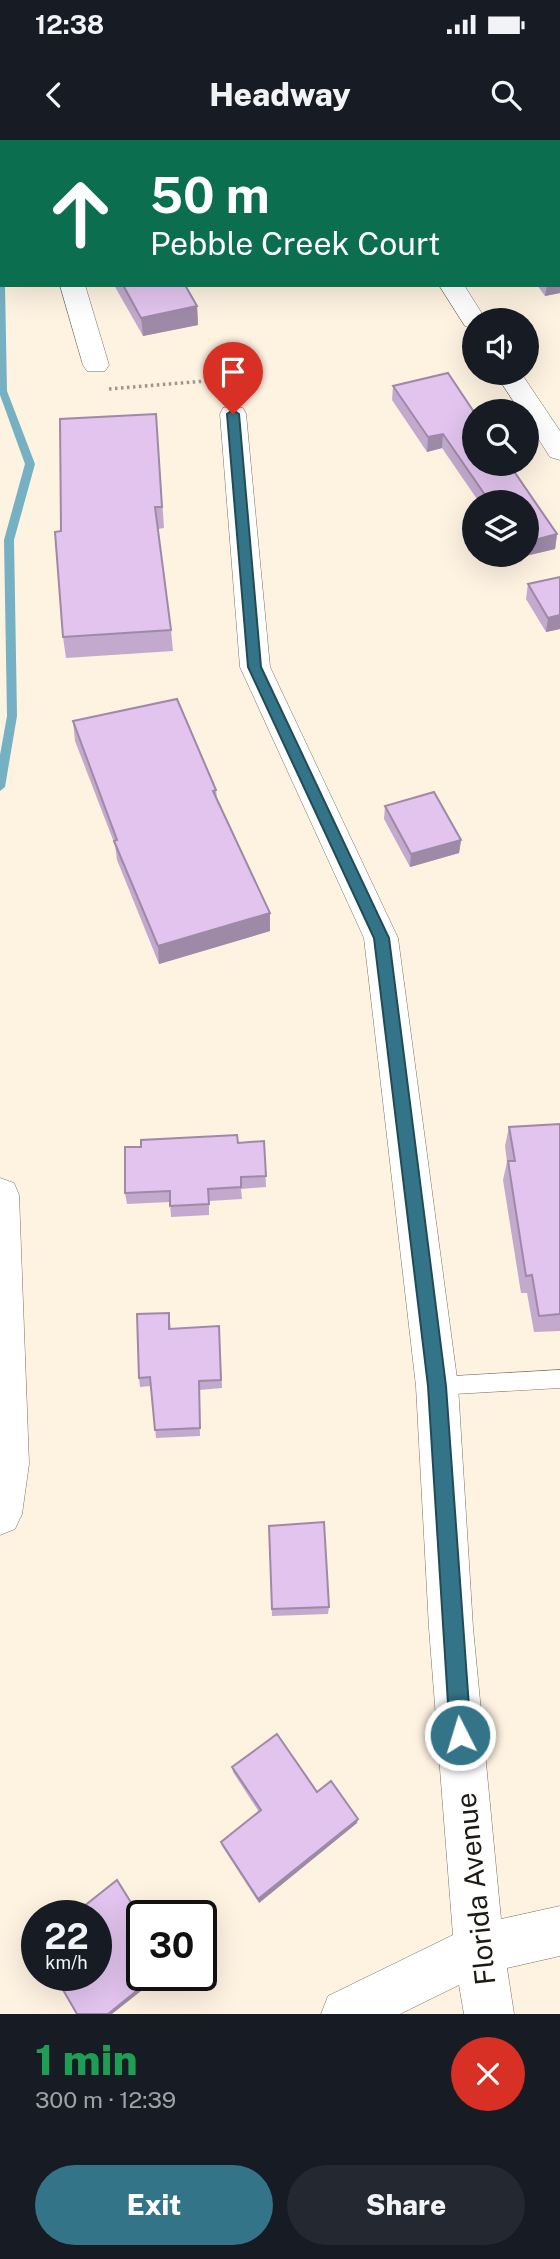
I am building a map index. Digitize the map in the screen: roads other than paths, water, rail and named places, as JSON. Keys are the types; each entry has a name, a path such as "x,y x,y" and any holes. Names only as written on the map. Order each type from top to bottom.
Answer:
{"street":[{"path":"73,287 96,365"},
{"path":"452,287 466,308"},
{"path":"516,385 560,451"},
{"name":"Florida Avenue","path":"233,414 254,667 381,938 437,1386 451,1628 479,1949 489,2014"},
{"path":"0,1195 8,1464 0,1514"},
{"path":"346,2014 479,1949 560,1931"}],"lane":[{"path":"437,1386 560,1379"}],"waterway":[{"path":"0,787 12,716 9,540 30,464 3,391 1,287"}]}
